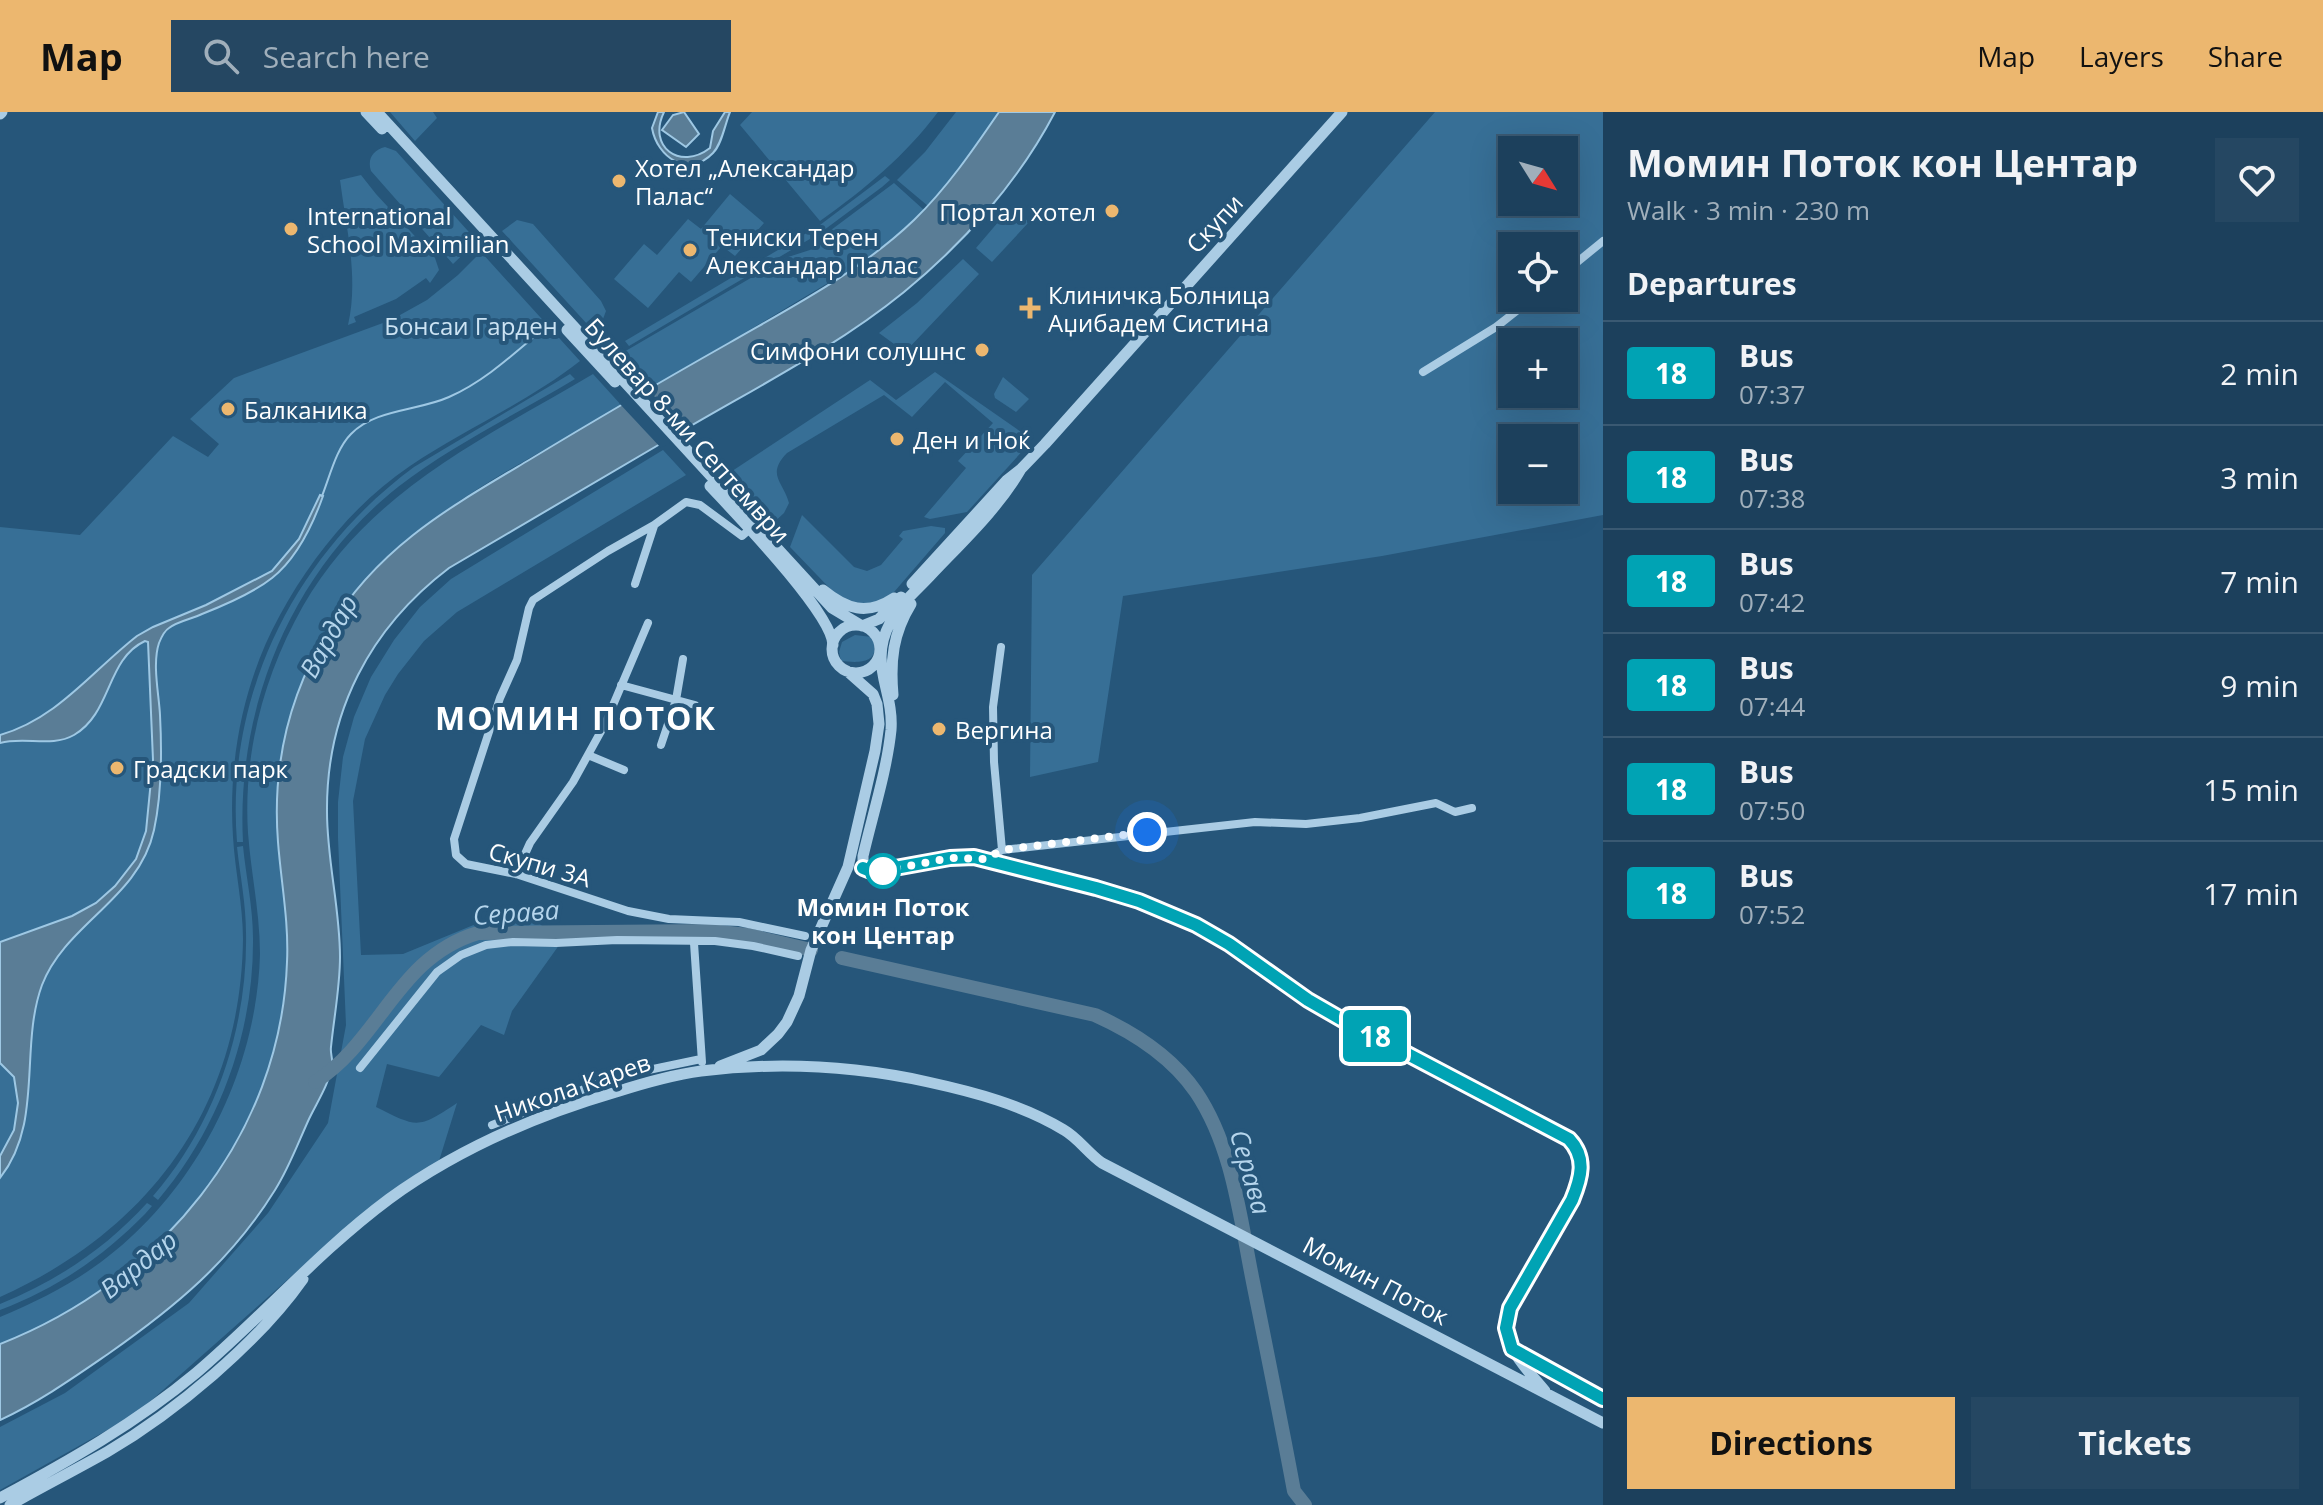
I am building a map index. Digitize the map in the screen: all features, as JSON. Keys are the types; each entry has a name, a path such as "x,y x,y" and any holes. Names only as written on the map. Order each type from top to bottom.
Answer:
{"street":[{"name":"Булевар 8-ми Септември","path":"366,112 504,256 709,480 838,613 862,626"},
{"name":"Булевар 8-ми Септември","path":"377,112 474,224"},
{"name":"Скупи","path":"880,653 893,617 990,513 1021,469 1342,112"},
{"path":"1578,262 1603,241"},
{"path":"1423,372 1515,312"},
{"name":"Скупи","path":"862,626 881,617 998,489 1021,469"},
{"name":"Булевар 8-ми Септември","path":"709,480 824,621 833,645"},
{"name":"Скупи 3А","path":"750,529 742,536 693,502 686,502 533,600 517,660 500,698 454,839 456,855 466,864 516,874 649,916 739,922 805,936"},
{"path":"635,584 654,525"},
{"path":"934,571 906,613 895,639 892,657 894,710 863,868 873,872 950,858 986,859 1139,901 1196,925 1341,1019 1569,1139 1580,1156 1580,1182 1510,1308 1506,1328 1512,1349 1548,1395"},
{"path":"803,575 841,603 864,610 882,606 913,583"},
{"path":"516,874 530,843 573,782 605,724 648,623"},
{"path":"785,1067 777,1059 773,1048 798,1000 802,960 818,934 851,854 879,724 873,694 835,661 833,645 843,631 862,626 876,634 891,727"},
{"path":"1001,647 993,707 994,762 1002,850"},
{"path":"847,671 867,669 876,662 880,653"},
{"path":"661,745 676,700 683,659"},
{"path":"621,685 695,705"},
{"path":"588,755 624,770"},
{"path":"986,859 1002,850 1255,822 1306,824 1360,818 1436,803 1455,812 1472,808"},
{"path":"360,1068 437,972 473,949 513,942 617,940 735,943 802,960"},
{"path":"694,943 703,1065"},
{"path":"492,1125 615,1077 703,1065 757,1052 778,1034"},
{"name":"Никола Карев","path":"0,1498 101,1441 163,1399 222,1350 336,1243 417,1180 510,1129 589,1099 703,1065 866,1072"},
{"name":"Момин Поток","path":"866,1072 960,1089 1025,1111 1064,1130 1102,1163 1603,1423"},
{"name":"Никола Карев","path":"10,1505 109,1450 185,1396 281,1308 336,1243"},
{"path":"1490,1364 1502,1361 1512,1349"},
{"path":"1512,1349 1603,1399"}],"green space":[{"path":"390,112 433,112 437,118 415,141"},
{"path":"752,112 938,112 884,171 820,221 740,125"},
{"path":"956,112 999,112 968,158 928,206 897,180 925,152"},
{"path":"1435,112 1603,112 1603,515 1382,556 1123,596 1098,762 1030,777 1032,575"},
{"path":"385,147 396,151 477,241 453,264 371,171 372,156"},
{"path":"361,175 435,258 439,270 430,283 426,278 396,299 354,317 356,322 348,325 352,271 340,180"},
{"path":"885,176 890,180 820,233 629,346 625,341 820,225"},
{"path":"894,183 924,210 893,239 853,268 649,390 617,356 785,258 813,249 823,236"},
{"name":"Тениски Терен Александар Палас","path":"730,194 764,223 735,256 722,246 691,282 679,272 648,308 614,279 644,244 657,255 688,219 701,229"},
{"path":"1011,207 1029,222 992,262 976,248"},
{"path":"517,220 533,224 601,301 606,311 603,319 592,326 588,325 502,231"},
{"name":"Градски парк","path":"481,252 580,361 539,390 431,453 390,481 336,533 292,594 256,667 236,751 233,837 243,939 238,1000 225,1056 205,1108 177,1156 142,1198 101,1236 53,1269 0,1297 0,527 80,535 173,436 208,457 219,444 190,419 234,378 391,320 427,300"},
{"path":"963,259 979,274 905,352 879,333 917,303"},
{"path":"935,372 1024,434 1027,446 967,512 930,519 924,517 966,468 958,461 993,423 945,382 912,417 884,395 787,453 777,473 789,503 784,513 769,527 720,479 870,380 896,400"},
{"path":"570,374 575,379 462,444 398,487 360,521 328,559 300,601 278,646 261,693 249,742 243,791 243,842 237,842 236,787 243,733 257,681 277,632 303,585 335,541 372,502 414,467"},
{"path":"593,374 622,406 488,483 406,542 369,576 337,616 310,662 292,723 279,828 288,940 283,1007 268,1071 242,1131 207,1186 165,1236 115,1279 60,1315 0,1344 0,1317 52,1292 101,1262 166,1201 215,1126 233,1084 247,1042 256,998 260,954 247,803 253,744 277,659 303,606 330,566 361,530 395,499 470,446"},
{"path":"1003,377 1029,399 1016,412 995,398"},
{"path":"663,450 686,475 457,612 424,641 398,674 365,739 353,801 361,955 403,954 493,917 529,916 562,941 512,1011 504,1035 481,1025 439,1077 387,1064 376,1107 418,1123 434,1118 457,1103 439,1161 347,1227 136,1414 0,1490 0,1427 65,1393 189,1303 268,1213 328,1123 346,1025 338,838 343,757 354,717 371,677 394,640 420,607 451,579"},
{"path":"802,515 854,567 867,571 881,565 903,539 899,536 903,531 931,526 945,528 945,533 888,599 866,606 842,601 790,547"},
{"path":"855,635 872,637 872,657 855,662 841,661 839,652 842,642"},
{"path":"243,846 253,938 252,974 239,1044 229,1078 199,1142 158,1200 153,1196 194,1138 210,1106 234,1039 245,968 245,911 237,847"},
{"path":"147,1203 152,1206 145,1214 96,1257 41,1292 0,1310 0,1304 61,1274 98,1249"}],"water":[{"path":"658,112 664,112 660,125 663,145 669,152 688,157 710,148 713,131 725,112 730,112 713,153 703,161 684,164 667,156 655,138 652,128"},
{"path":"684,112 699,134 686,147 662,130 673,115"},
{"name":"Вардар","path":"999,112 1055,112 1025,162 988,210 948,253 904,292 853,330 799,364 449,568 396,617 358,675 344,707 335,740 327,812 340,957 332,1064 326,1085 285,1173 240,1239 179,1300 82,1372 0,1420 0,1344 58,1317 111,1283 159,1242 201,1195 235,1143 262,1087 279,1026 287,962 277,814 281,758 286,731 303,679 348,600 393,552 444,513 604,415 802,301 872,256 938,195"},
{"path":"320,495 323,496 309,529 281,570 248,594 173,626 161,639 156,669 161,773 154,830 146,854 134,875 68,944 53,963 42,985 35,1009 27,1109 22,1133 0,1178 0,1156 14,1130 18,1103 14,1077 0,1063 0,942 72,916 96,903 115,886 136,859 146,831 153,760 148,642 132,649 123,660 96,714 74,735 56,741 0,743 0,735 20,728 57,706 137,636 272,571 299,539"}],"pier":[{"path":"646,387 687,433 661,448 619,403"}],"waterway":[{"path":"322,496 341,447 361,426 384,415 437,402 461,391 494,370 535,336"},
{"name":"Серава","path":"315,1082 338,1065 428,960 450,945 478,933 711,931 748,935 811,950"},
{"name":"Серава","path":"842,958 1095,1015 1151,1047 1186,1079 1209,1113 1227,1159 1294,1491 1305,1505"}],"bus line":[{"name":"18","path":"863,868 873,872 950,858 974,857 1139,901 1209,931 1308,1000 1569,1139 1580,1156 1580,1182 1510,1308 1507,1336 1512,1349 1603,1399"}],"place":[{"name":"Хотел „Александар Палас“","path":"619,181"},
{"name":"Портал хотел","path":"1112,211"},
{"name":"International School Maximilian","path":"291,229"},
{"name":"Тениски Терен Александар Палас","path":"690,250"},
{"name":"Клиничка Болница Аџибадем Систина","path":"1030,308"},
{"name":"Симфони солушнс","path":"982,350"},
{"name":"Балканика","path":"228,409"},
{"name":"Ден и Ноќ","path":"897,439"},
{"name":"Вергина","path":"939,729"},
{"name":"Градски парк","path":"117,768"},
{"name":"Момин Поток кон Центар","path":"883,871"}],"district":[{"name":"МОМИН ПОТОК","path":"576,717"}],"route":[{"path":"883,871 950,858 986,859 1002,850 1147,832"}],"park label":[{"name":"Бонсаи Гарден","path":"471,325"}]}
